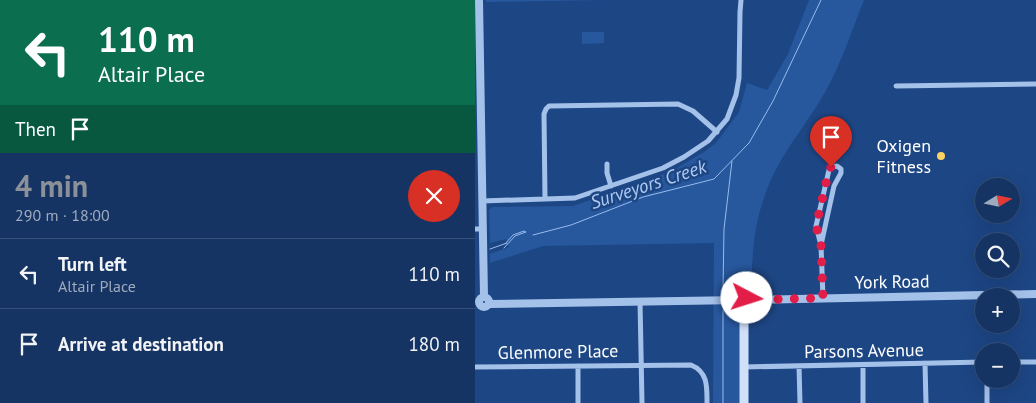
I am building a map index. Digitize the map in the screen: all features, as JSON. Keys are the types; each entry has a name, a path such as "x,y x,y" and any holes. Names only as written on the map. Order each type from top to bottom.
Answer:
{"main road":[{"path":"744,302 744,403"}],"street":[{"path":"479,0 477,62 482,201 479,229 482,302"},
{"path":"482,201 575,198 670,164 704,144 717,132 731,110 738,88 741,0"},
{"path":"896,86 1036,84"},
{"path":"545,199 544,114 545,109 549,106 675,104 690,109 717,132"},
{"path":"607,164 611,186"},
{"path":"821,245 816,224 829,170 831,167 837,166 841,169 841,173 834,186 821,245 823,298"},
{"name":"York Road","path":"482,302 744,302 823,298 1036,294"},
{"path":"641,301 642,403"},
{"name":"Parsons Avenue","path":"744,367 975,362"},
{"path":"1020,362 1036,362"},
{"path":"925,363 926,403"},
{"name":"Glenmore Place","path":"475,367 685,364 701,370 705,378 707,403"},
{"path":"863,365 863,403"},
{"path":"578,366 578,403"},
{"path":"799,366 800,403"},
{"path":"987,388 987,403"}],"shaded area":[{"path":"486,0 604,0 486,2"},
{"path":"809,0 864,0 829,85 777,168 760,209 754,245 751,292 740,293 740,403 713,403 714,243 543,246 490,263 490,254 509,247 506,239 490,243 489,210 492,207 573,206 670,172 704,152 716,143 739,112 747,83 767,90 788,54"},
{"path":"582,32 604,32 604,43 582,44"}],"waterway":[{"name":"Surveyors Creek","path":"533,235 571,225 643,197 714,179 749,143 773,101 821,0"},
{"path":"723,290 724,229 732,161"},
{"path":"504,248 515,236 526,232 513,235 505,244"},
{"name":"Surveyors Creek","path":"490,249 507,243"},
{"path":"723,311 723,403"}],"place":[{"name":"Oxigen Fitness","path":"941,156"}],"route":[{"path":"747,298 748,300 823,298 821,245 816,226 831,167"}]}
